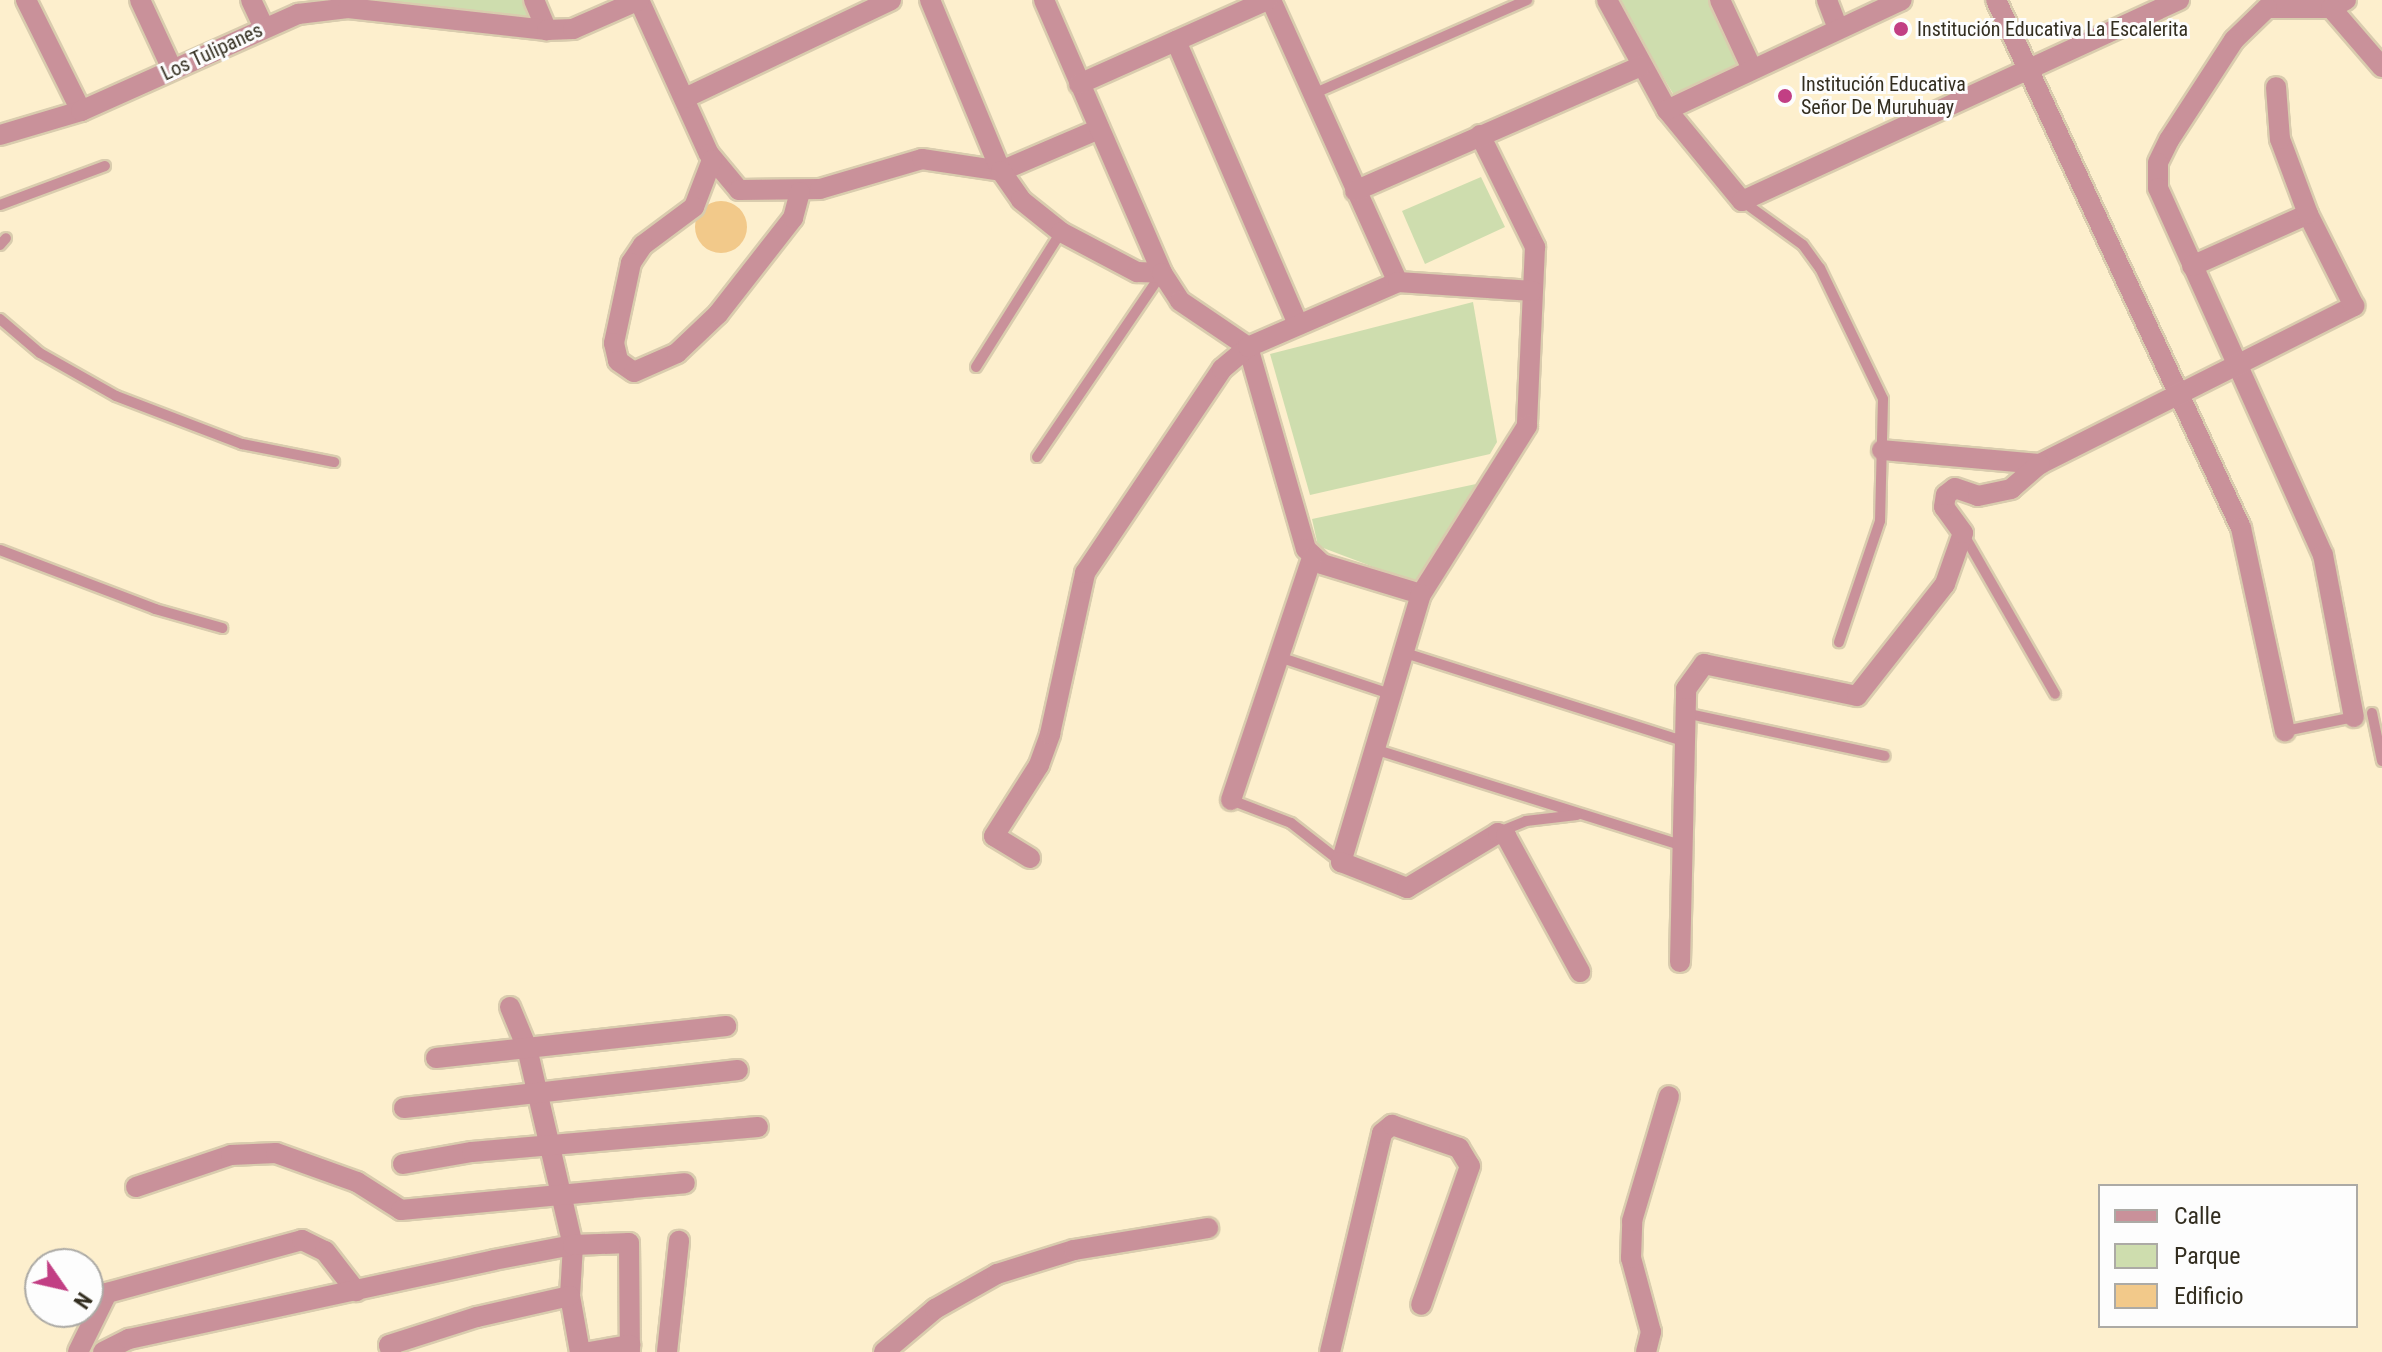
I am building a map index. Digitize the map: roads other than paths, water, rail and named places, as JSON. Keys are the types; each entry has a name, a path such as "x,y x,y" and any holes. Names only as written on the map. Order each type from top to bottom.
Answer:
{"street":[{"path":"26,0 81,111"},
{"path":"140,0 172,69"},
{"path":"251,0 264,28"},
{"path":"534,0 547,30"},
{"path":"639,0 712,160 739,190 800,192 922,159 1001,171 1099,129"},
{"name":"Los Tulipanes","path":"0,135 81,111 298,14 353,3 547,30 573,29 639,0"},
{"path":"685,98 891,0"},
{"path":"930,0 1001,171 1021,200 1061,232 1137,272 1162,273"},
{"path":"1044,0 1162,273 1180,301 1248,347 1301,539 1312,558 1421,594"},
{"path":"1079,84 1270,0 1398,282"},
{"path":"1607,0 1667,110 1742,201 2179,0"},
{"path":"1720,0 1752,69"},
{"path":"1827,0 1838,28"},
{"path":"1667,110 1902,0"},
{"path":"1996,0 2176,395 2241,528 2285,731"},
{"path":"2363,715 2323,555 2241,382 2237,360 2158,188 2158,163 2169,140 2234,40 2267,8 2339,4 2382,67"},
{"path":"1176,41 1298,324"},
{"path":"1355,191 1641,66"},
{"path":"1680,962 1689,743 1686,689 1712,663 1857,696 1945,584 1963,533 1944,507 1946,495 1955,488 1978,496 2011,489 2040,464 2176,395 2237,360 2354,306 2308,214 2280,139 2276,87"},
{"path":"1480,135 1535,247 1527,426 1421,594 1341,862 1407,888 1498,833 1506,836 1580,972"},
{"path":"712,160 694,207 643,245 631,263 614,343 618,361 634,372 677,353 718,314 793,218 800,192"},
{"path":"2192,266 2308,214"},
{"path":"1030,858 994,836 1050,734 1085,573 1222,369 1248,347 1398,282 1533,291"},
{"path":"1882,450 2040,464"},
{"path":"1231,800 1282,658 1312,558"},
{"path":"510,1007 527,1048 573,1245 570,1296 580,1352"},
{"path":"436,1058 726,1026"},
{"path":"404,1108 738,1070"},
{"path":"1646,1352 1651,1332 1631,1258 1632,1221 1669,1096"},
{"path":"1330,1352 1382,1133 1392,1125 1459,1148 1470,1166 1421,1305"},
{"path":"403,1164 548,1146 758,1127"},
{"path":"136,1187 231,1155 276,1153 304,1158 401,1210 685,1183"},
{"path":"884,1352 935,1309 997,1274 1074,1250 1208,1228"},
{"path":"78,1352 107,1293 302,1240 325,1251 356,1291"},
{"path":"667,1352 679,1241"},
{"path":"103,1352 129,1339 573,1245 629,1243 630,1348 589,1352"},
{"path":"391,1352 389,1345 477,1317 570,1296"}],"lane":[{"path":"1313,94 1527,0"},
{"path":"0,205 105,166"},
{"path":"1742,201 1803,245 1820,268 1883,399 1880,521 1839,642"},
{"path":"976,367 1061,232"},
{"path":"1037,457 1162,273"},
{"path":"0,319 40,353 116,396 242,444 334,462"},
{"path":"1963,533 2055,694"},
{"path":"0,550 222,628"},
{"path":"1402,652 1689,743"},
{"path":"1282,658 1390,694"},
{"path":"1689,714 1885,756"},
{"path":"2285,731 2363,715 2382,761"},
{"path":"1374,749 1683,846"},
{"path":"1231,800 1291,823 1341,862"},
{"path":"1498,833 1526,821 1583,815"}],"place":[{"name":"Institución Educativa La Escalerita","path":"1901,29"},
{"name":"Institución Educativa Señor De Muruhuay","path":"1785,96"}]}
